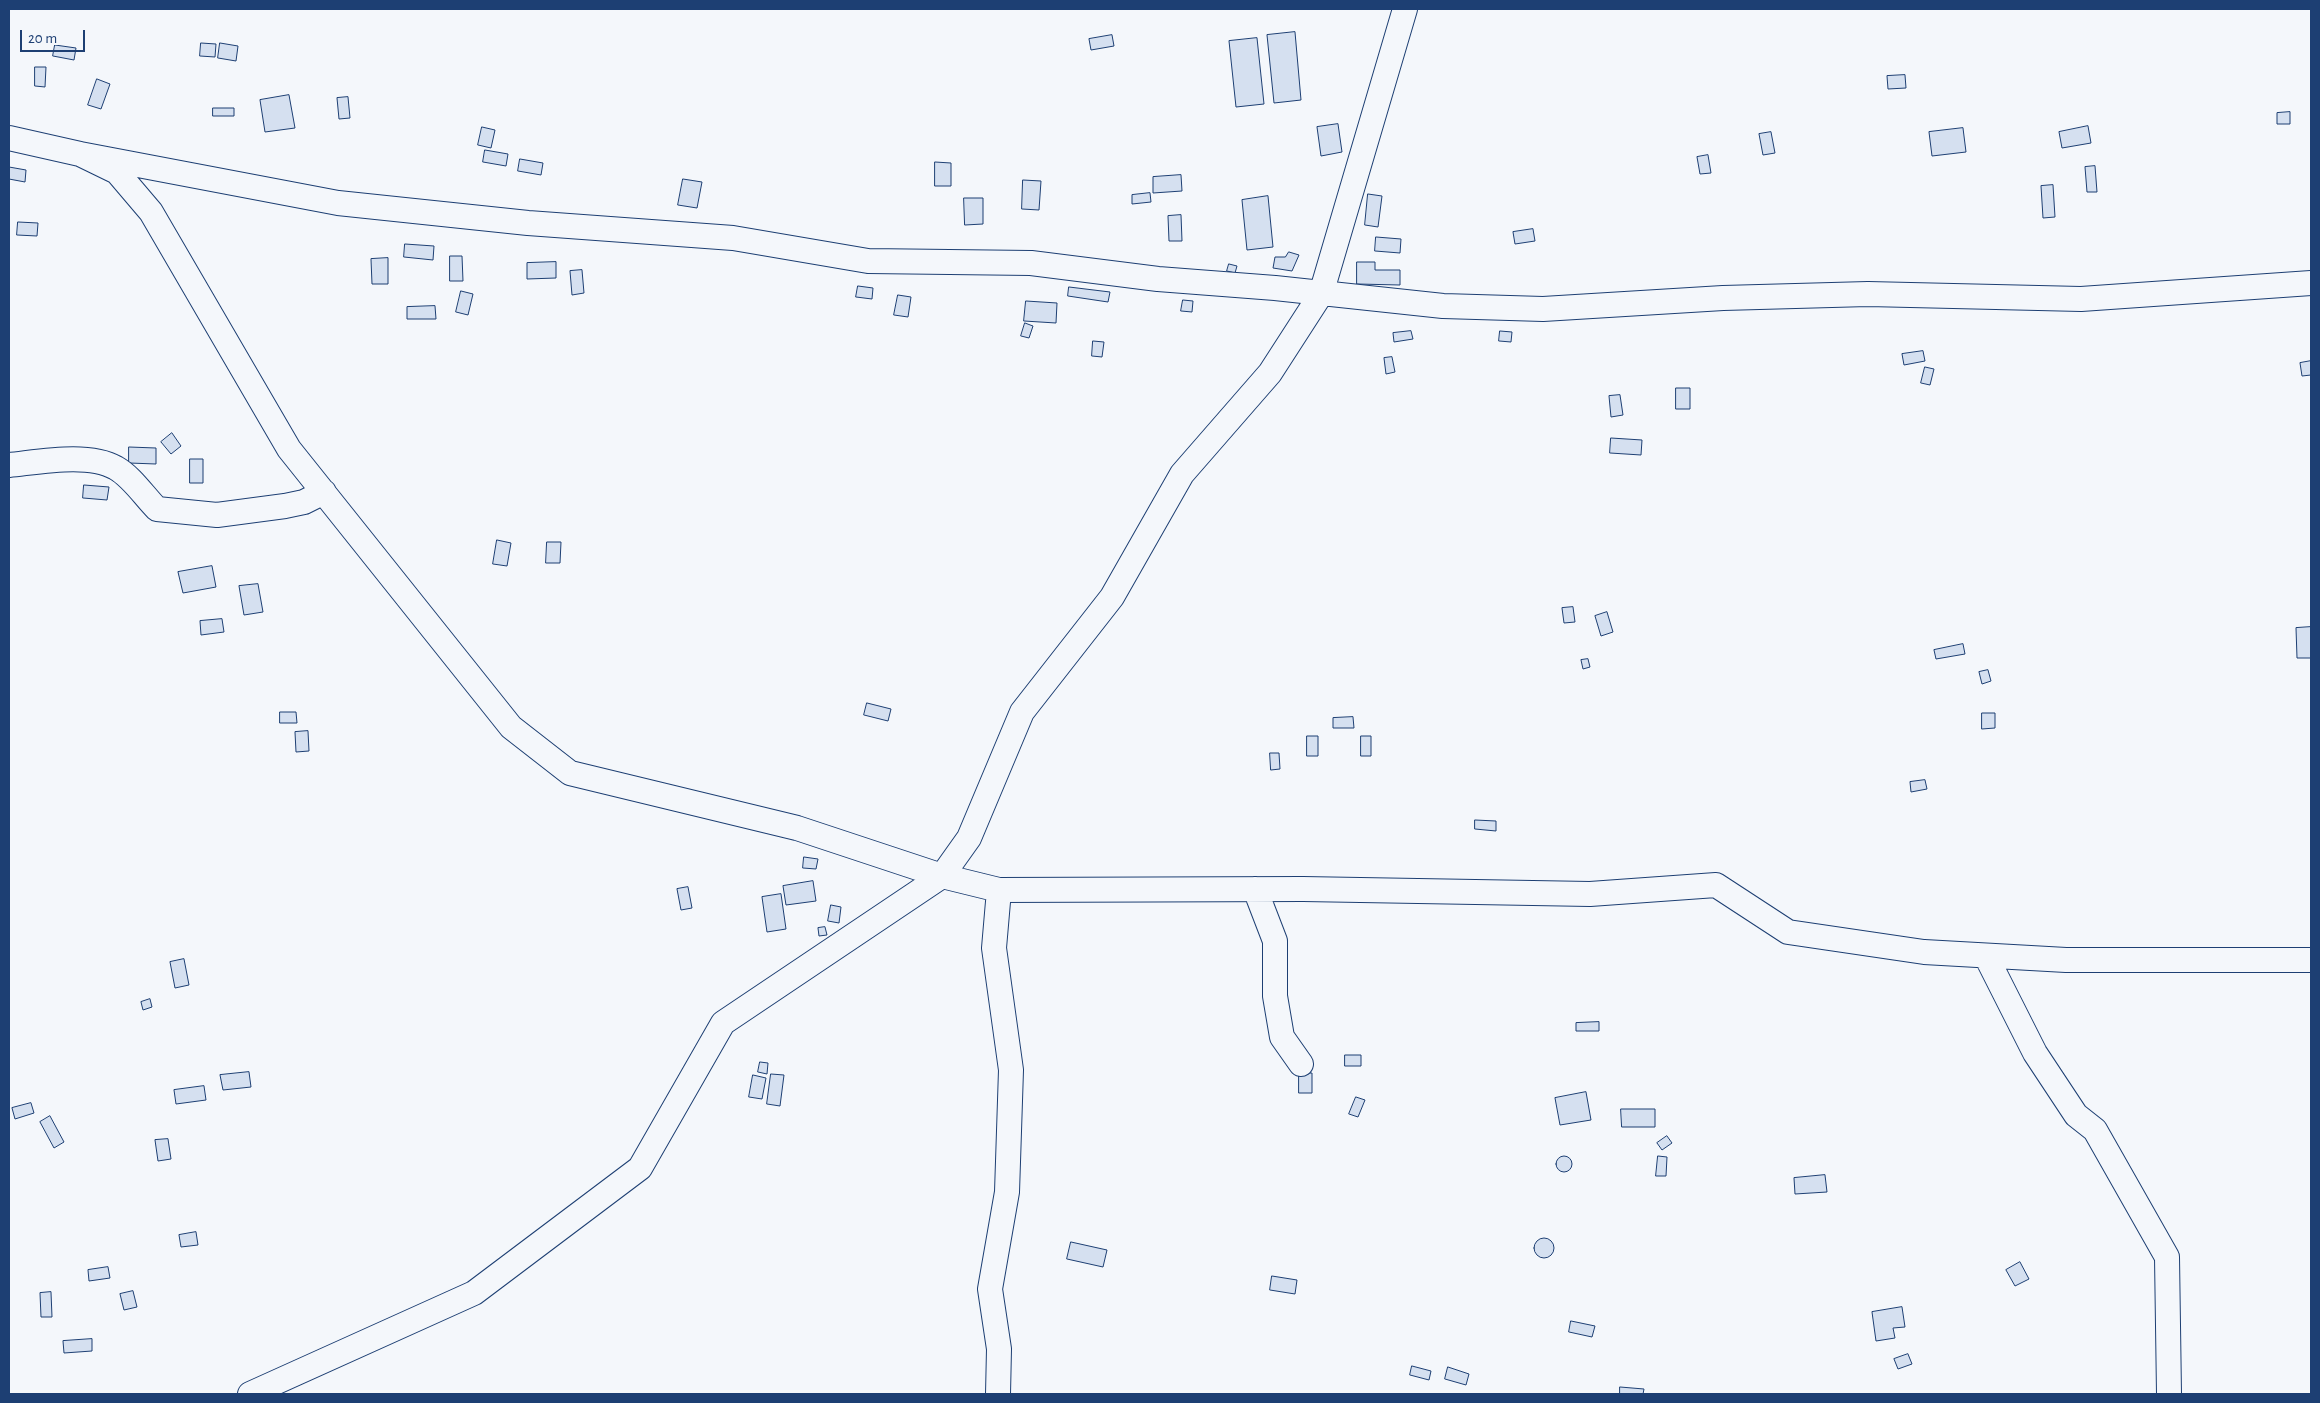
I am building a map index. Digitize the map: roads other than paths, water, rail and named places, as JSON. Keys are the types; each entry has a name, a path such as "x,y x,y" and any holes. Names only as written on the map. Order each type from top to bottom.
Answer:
{"street":[{"path":"250,1394 474,1293 514,1264 640,1168 723,1023 942,876 970,838 1022,712 1112,597 1182,474 1270,373 1321,294 1405,9"},
{"path":"9,138 80,154 338,203 528,223 733,238 868,260 1031,263 1158,279 1276,288 1443,306 1543,309 1723,298 1868,294 2081,299 2311,283"},
{"path":"80,154 116,172 151,212 289,449 511,727 570,773 797,828 942,876 999,890 1255,889 1590,894 1716,885 1788,932 1924,952 2066,960 2311,960"},
{"path":"9,465 92,460 115,467 126,475 157,509 191,513 217,515 285,506 304,502 324,492"},
{"path":"1255,889 1275,941 1275,996 1282,1037 1302,1064"},
{"path":"998,1394 998,1349 990,1289 1007,1192 1011,1070 994,948 999,890"},
{"path":"1986,956 2035,1053 2076,1115 2095,1130 2167,1257 2169,1394"}]}
